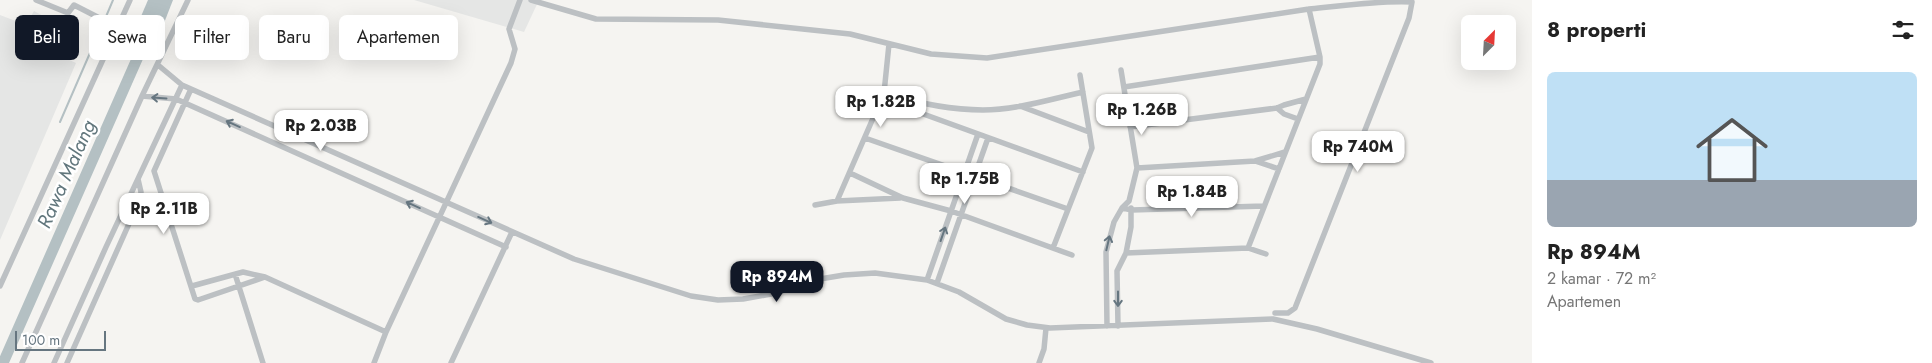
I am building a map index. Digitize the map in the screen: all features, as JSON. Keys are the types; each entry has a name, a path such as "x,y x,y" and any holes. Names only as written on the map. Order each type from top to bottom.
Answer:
{"street":[{"path":"36,0 68,13 74,5 93,15"},
{"path":"123,15 130,0"},
{"path":"22,363 142,96 188,0"},
{"path":"374,363 386,332 511,63 515,49 509,29 520,0"},
{"path":"531,0 596,19 718,20 850,34 931,54 987,58 1309,9 1412,2 1409,18 1295,308 1288,313 1275,314"},
{"path":"1248,248 1320,64 1309,9"},
{"path":"837,201 883,96 889,44"},
{"path":"1124,87 1320,57"},
{"path":"0,286 102,60"},
{"path":"158,65 182,85 574,259 691,296 718,300 743,299 771,294 820,279 874,273 937,283 959,292 1006,319 1027,325 1046,328 1273,320 1326,331 1431,363"},
{"path":"1107,326 1106,252 1110,234 1122,208 1129,201 1137,168 1122,70"},
{"path":"1052,248 1092,148 1080,75"},
{"path":"54,363 182,85"},
{"path":"191,89 154,171 195,299 198,300 266,278"},
{"path":"883,96 932,106 985,110 1083,92"},
{"path":"142,96 176,99 505,246"},
{"path":"883,96 988,138 1083,172"},
{"path":"1130,127 1277,108 1284,104 1306,99"},
{"path":"1018,105 1089,132"},
{"path":"1277,108 1284,114 1298,119"},
{"path":"927,280 978,134"},
{"path":"865,138 1068,209"},
{"path":"937,283 988,138"},
{"path":"1137,168 1255,161 1285,152"},
{"path":"1255,161 1279,169"},
{"path":"850,174 903,198 961,214 1072,255"},
{"path":"67,363 140,199 141,192 138,179"},
{"path":"815,205 837,201 903,198"},
{"path":"1118,326 1117,271 1126,253 1131,227 1132,210 1129,201"},
{"path":"1122,208 1132,210 1264,206"},
{"path":"451,363 511,231"},
{"path":"1126,253 1248,248 1266,254"},
{"path":"1105,271 1117,271"},
{"path":"192,286 248,272 266,278 386,332"},
{"path":"235,274 264,363"},
{"path":"1039,363 1044,349 1046,328"}],"shaded area":[{"path":"148,0 173,0 165,20 165,15 142,15"},
{"path":"414,0 539,0 524,32"},
{"path":"34,11 41,15 32,15"},
{"path":"0,15 15,21 15,60 70,60 76,63 0,240"}],"waterway":[{"path":"107,15 113,0"},
{"name":"Rawa Malang","path":"3,363 163,0"},
{"path":"60,122 89,55"}]}
